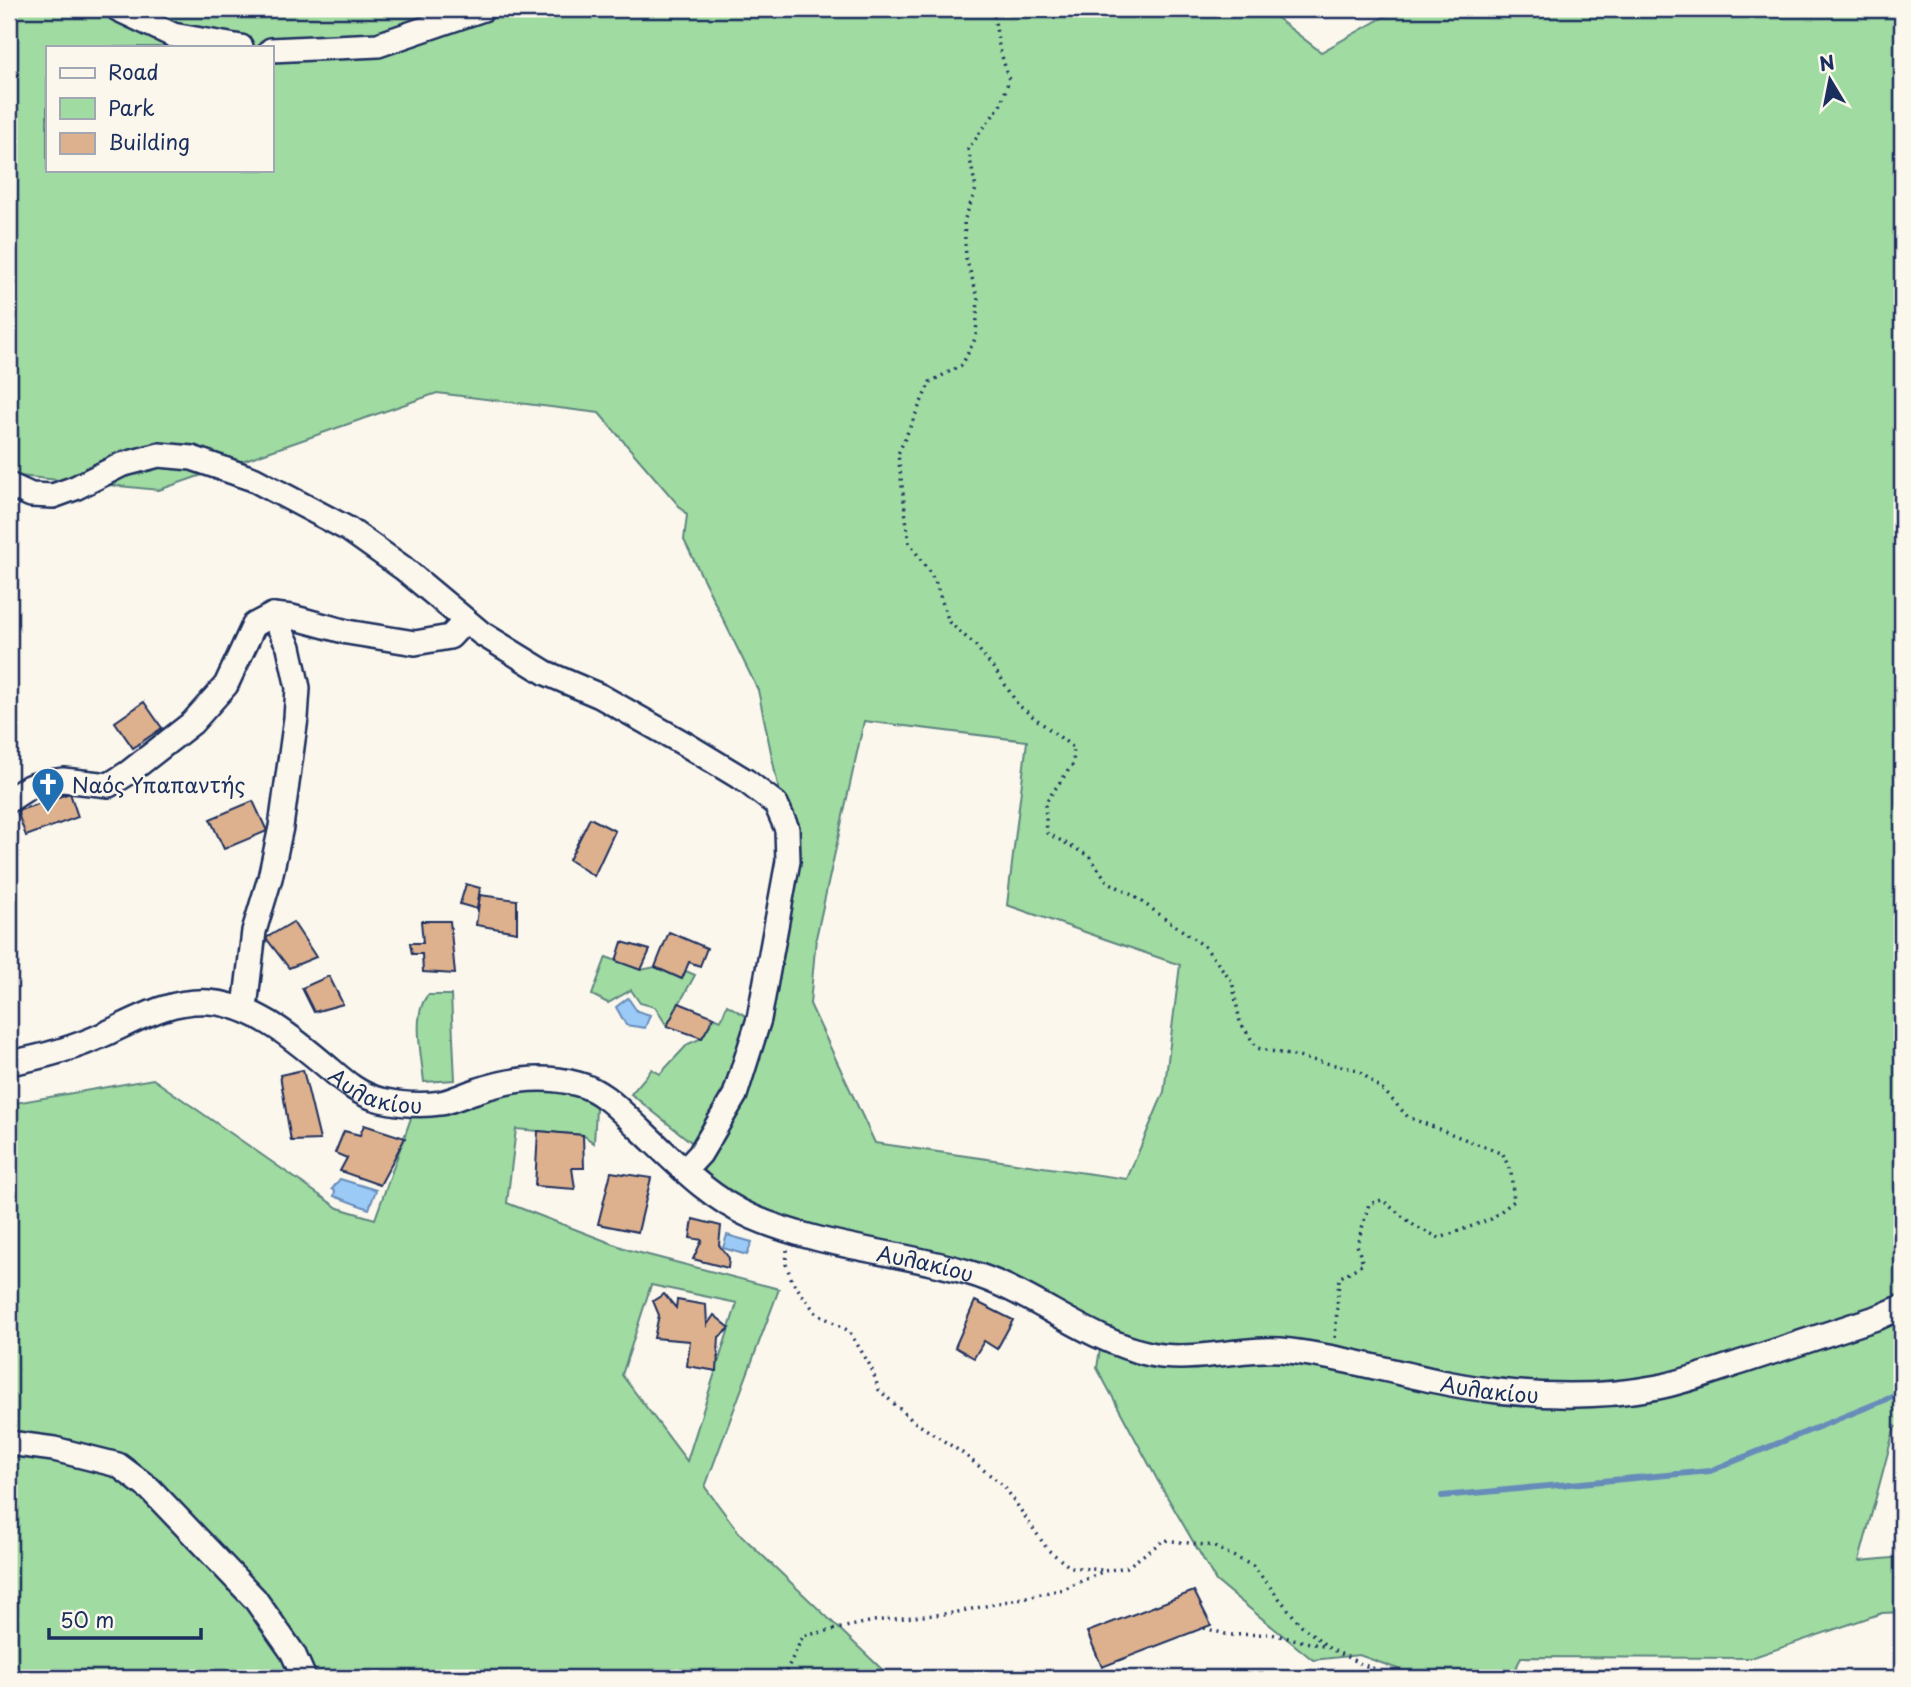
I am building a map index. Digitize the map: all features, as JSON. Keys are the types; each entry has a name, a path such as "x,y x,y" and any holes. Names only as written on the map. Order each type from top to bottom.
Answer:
{"street":[{"path":"118,9 173,35 235,46"},
{"path":"273,50 378,45 483,9"},
{"path":"9,485 31,495 53,496 121,465 159,455 192,458 253,479 348,529 403,568 481,633 546,673 600,696 746,781 776,804 787,829 788,861 759,1019 736,1095 700,1154 685,1170"},
{"path":"9,800 29,787 43,783 64,780 109,785 192,723 226,685 254,625 273,615 292,617 348,632 415,643 450,637 465,621"},
{"path":"245,1008 254,931 270,878 281,827 296,718 298,688 289,647 273,615"},
{"name":"Αυλακίου","path":"9,1063 71,1047 103,1035 157,1008 215,1002 245,1008 285,1034 350,1086 383,1101 437,1104 526,1079 545,1078 582,1084 612,1102 716,1197 734,1208 789,1230 868,1251 963,1270 990,1279 1103,1336 1152,1355 1182,1357 1267,1348 1490,1390 1554,1395 1628,1391 1696,1377 1869,1321 1902,1307"},
{"path":"9,1443 54,1449 118,1465 149,1489 254,1599 293,1653 304,1678"}],"path":[{"path":"993,9 999,46 1009,80 1000,106 968,149 976,189 964,221 966,258 978,298 976,337 962,365 929,382 898,454 908,542 936,581 949,622 976,646 1018,705 1074,748 1073,764 1045,803 1047,833 1089,856 1107,881 1135,897 1204,946 1232,981 1240,1022 1257,1048 1358,1070 1386,1093 1408,1117 1503,1154 1511,1173 1514,1201 1491,1219 1440,1238 1416,1227 1382,1200 1369,1205 1357,1245 1363,1264 1339,1278 1334,1359"},
{"path":"789,1230 786,1264 793,1281 816,1313 849,1331 871,1367 879,1390 913,1421 961,1452 1004,1486 1048,1550 1070,1567 1104,1570 1127,1567 1164,1541 1213,1546 1253,1566 1300,1623 1329,1648"},
{"path":"783,1678 803,1636 874,1621 953,1613 1064,1589 1104,1570"},
{"path":"1204,1628 1229,1635 1271,1634 1329,1648 1361,1664 1401,1678"}],"green space":[{"path":"9,9 1265,9 1321,52 1398,9 1902,9 1902,1430 1895,1426 1859,1561 1902,1557 1902,1612 1882,1613 1751,1658 1521,1657 1512,1678 1423,1678 1359,1655 1313,1660 1216,1581 1097,1368 1102,1336 991,1278 753,1215 685,1170 696,1146 631,1094 652,1069 660,1074 688,1044 702,1038 714,1017 721,1020 727,1005 758,1023 787,829 758,690 684,540 687,515 599,413 437,393 159,490 9,475","holes":["864,721 1027,741 1007,905 1180,965 1164,1092 1127,1179 875,1143 810,1004 816,938"]},
{"path":"606,957 641,970 655,967 681,979 686,971 695,975 667,1026 655,1007 640,1003 631,990 608,1003 592,995"},
{"path":"428,995 451,995 455,1080 424,1082 419,1024 423,1003"},
{"path":"153,1079 338,1208 375,1219 416,1104 483,1089 597,1092 594,1143 583,1135 516,1129 507,1203 629,1250 779,1289 705,1487 740,1534 891,1678 9,1678 9,1104","holes":["651,1285 737,1303 687,1461 622,1375"]}],"water":[{"path":"628,998 637,1011 650,1015 645,1028 626,1025 616,1007"},
{"path":"340,1179 376,1190 369,1209 334,1196 335,1191 332,1189"},
{"path":"727,1235 752,1242 747,1255 723,1248"}],"building":[{"path":"144,702 162,728 133,748 115,722"},
{"name":"Ναός Υπαπαντής","path":"70,793 78,817 26,836 17,811"},
{"path":"253,801 267,831 224,849 210,819"},
{"path":"590,818 615,831 594,876 569,860"},
{"path":"466,884 480,888 477,909 460,904"},
{"path":"480,895 517,900 517,932 476,925"},
{"path":"421,921 450,921 455,974 423,972 422,954 412,954 410,943 423,943"},
{"path":"293,922 316,957 289,968 266,938"},
{"path":"669,932 707,948 700,966 689,962 682,979 655,967"},
{"path":"622,942 650,950 641,970 616,961"},
{"path":"329,976 343,1004 314,1012 302,988"},
{"path":"679,1003 714,1017 702,1038 667,1026"},
{"path":"303,1070 320,1140 291,1141 280,1075"},
{"path":"364,1125 405,1138 380,1185 340,1171 347,1158 335,1153 344,1131 360,1135"},
{"path":"538,1131 583,1135 584,1168 572,1168 575,1189 535,1186"},
{"path":"611,1172 651,1178 638,1232 598,1224"},
{"path":"693,1219 721,1226 719,1245 729,1258 728,1268 693,1259 702,1240 690,1238"},
{"path":"664,1294 676,1308 677,1300 706,1305 707,1325 714,1315 730,1328 719,1337 717,1371 687,1366 690,1341 654,1338 659,1315 653,1301"},
{"path":"975,1301 1013,1320 997,1349 984,1341 974,1358 955,1347"},
{"path":"1194,1591 1211,1625 1102,1667 1087,1632"}],"waterway":[{"path":"1442,1496 1710,1471 1902,1393"}],"place":[{"name":"Ναός Υπαπαντής","path":"48,814"}]}
